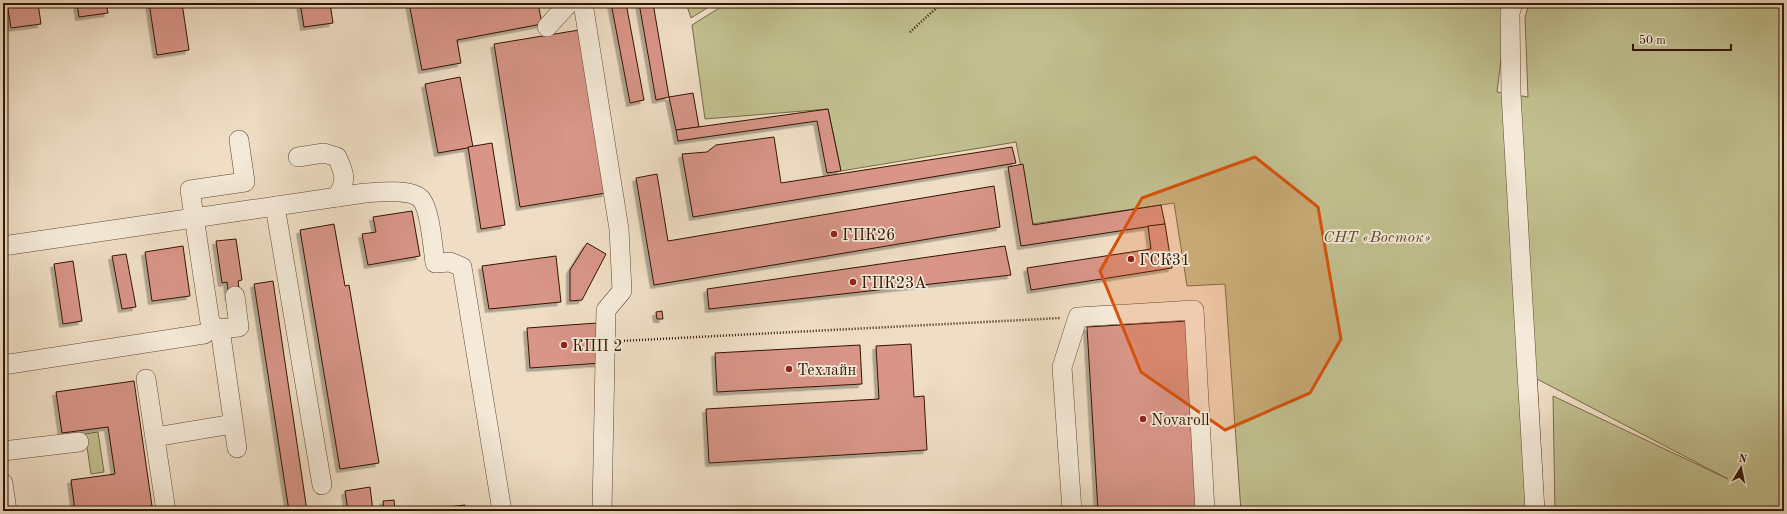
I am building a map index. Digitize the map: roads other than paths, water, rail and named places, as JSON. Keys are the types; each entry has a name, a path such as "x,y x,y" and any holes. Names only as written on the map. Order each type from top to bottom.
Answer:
{"lane":[{"path":"547,27 569,3"},
{"path":"582,3 619,229 622,291 606,310 602,511"},
{"path":"1512,3 1510,13 1511,94 1535,511"},
{"path":"237,448 216,326 190,190 245,182 239,140"},
{"path":"298,157 324,153 337,157 344,172 343,187 337,197"},
{"path":"3,246 365,193 396,191 419,197 425,205 435,263 450,262 462,267 502,511"},
{"path":"275,206 322,485"},
{"path":"3,365 204,334 216,326 239,327 235,296"},
{"path":"1072,511 1062,367 1078,317 1194,310 1205,511"},
{"path":"146,379 166,511"},
{"path":"155,436 233,424"},
{"path":"3,451 79,442"},
{"path":"3,483 7,511"}],"place":[{"name":"ГПК26","path":"834,234"},
{"name":"ГСК31","path":"1131,259"},
{"name":"ГПК23А","path":"853,282"},
{"name":"КПП 2","path":"564,345"},
{"name":"Техлайн","path":"789,369"},
{"name":"Novaroll","path":"1143,419"}],"park label":[{"name":"СНТ «Восток»","path":"1377,236"}]}
